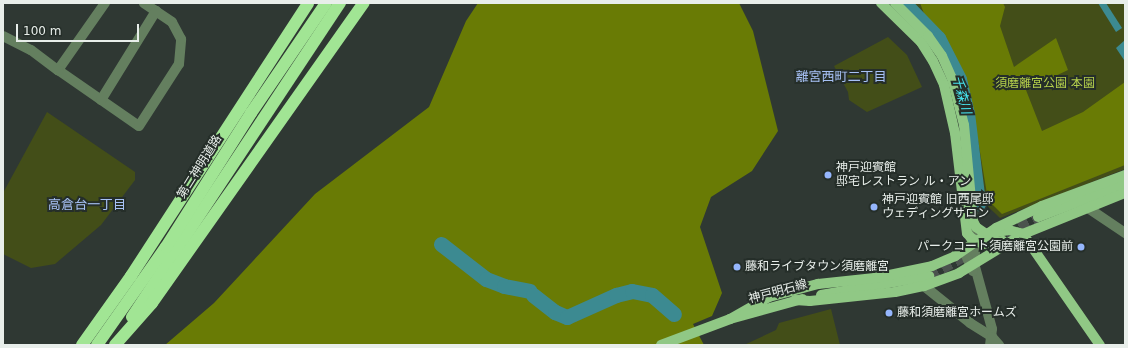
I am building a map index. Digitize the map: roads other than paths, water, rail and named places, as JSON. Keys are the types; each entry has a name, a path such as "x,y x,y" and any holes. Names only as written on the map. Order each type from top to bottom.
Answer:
{"highway":[{"path":"83,343 135,270 308,3"},
{"name":"第二神明道路","path":"97,345 166,247 224,154 326,3"},
{"name":"第二神明道路","path":"114,345 340,3"},
{"path":"114,345 152,303 364,3"}],"main road":[{"path":"881,3 921,42 933,61 944,85 955,133 968,221 964,251"},
{"path":"895,3 928,36 942,56 952,78 964,125 969,236 976,241 991,244 1024,234 1125,193"},
{"path":"730,319 769,298 818,284 915,271 932,266 964,251 986,234 1042,206 1125,175"},
{"path":"1038,217 1125,184"},
{"path":"968,221 978,230 986,234 1009,230 1024,234 1100,345"},
{"path":"795,300 810,301 895,292 924,286 971,265 1024,234"},
{"name":"神戸明石線","path":"662,345 730,319 795,300 929,276"}],"street":[{"path":"58,70 105,3"},
{"path":"3,36 31,50 139,126 179,64 181,39 178,30 172,22 144,3"},
{"path":"101,100 156,11"},
{"path":"1088,208 1125,233"},
{"path":"971,265 976,241"},
{"path":"964,251 977,276 988,308 991,341"},
{"path":"924,286 991,341 999,345"}],"water":[{"path":"1098,3 1106,3 1122,28 1116,32"},
{"path":"1125,40 1125,59 1124,60 1116,48"}],"waterway":[{"name":"千森川","path":"904,3 938,38 959,79 967,113 978,203"},
{"path":"441,244 486,279 504,286 530,291"},
{"path":"533,295 555,312 567,317 616,295 632,291 652,295 674,314"}],"tunnel":[{"path":"1006,234 1038,217"},
{"path":"929,276 973,252"}],"place":[{"name":"神戸迎賓館 邸宅レストラン ル・アン","path":"828,175"},
{"name":"神戸迎賓館 旧西尾邸 ウェディングサロン","path":"874,207"},
{"name":"パークコート須磨離宮公園前","path":"1081,247"},
{"name":"藤和ライブタウン須磨離宮","path":"737,267"},
{"name":"藤和須磨離宮ホームズ","path":"889,313"}],"district":[{"name":"離宮西町二丁目","path":"841,77"},
{"name":"高倉台一丁目","path":"87,205"}],"park label":[{"name":"須磨離宮公園 本園","path":"1045,84"}]}
